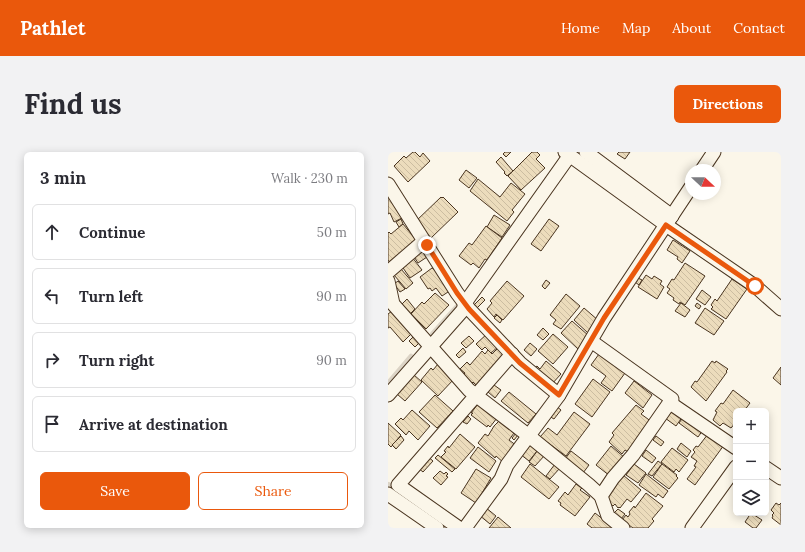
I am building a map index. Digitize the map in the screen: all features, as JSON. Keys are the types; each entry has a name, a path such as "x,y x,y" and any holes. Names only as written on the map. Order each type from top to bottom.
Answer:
{"street":[{"path":"586,152 669,221 755,286 781,309"},
{"path":"706,164 714,152"},
{"path":"388,395 463,310 465,303 568,154 669,221"},
{"path":"388,184 465,303 520,363 559,395"},
{"path":"465,528 501,479 507,466 559,395 604,318 685,196"},
{"path":"388,272 424,241"},
{"path":"388,281 393,304 470,390 529,436 601,496 608,516 623,528"},
{"path":"591,341 672,399 633,455 613,478 601,496"},
{"path":"459,528 398,485 512,354"},
{"path":"670,403 733,446"},
{"path":"769,470 781,478"},
{"path":"692,528 733,471"},
{"path":"388,494 437,528"}],"building":[{"path":"413,152 420,157 423,153 430,161 408,182 394,166 404,156 406,158"},
{"path":"505,152 511,152 506,157 503,154"},
{"path":"532,152 537,152 540,155 536,159 545,168 521,190 508,176"},
{"path":"619,152 630,152 625,159 617,154"},
{"path":"501,157 513,171 507,176 496,162"},
{"path":"466,170 477,178 469,188 459,180"},
{"path":"478,179 500,197 511,183 525,194 512,210 514,212 507,221 470,191"},
{"path":"388,193 402,218 394,222 390,213 388,214"},
{"path":"441,197 443,197 458,212 431,238 415,222"},
{"path":"494,215 510,225 502,237 487,227"},
{"path":"401,219 403,224 399,227 396,222"},
{"path":"549,219 559,226 541,251 531,244"},
{"path":"403,224 417,241 390,263 388,260 388,233 389,232 391,234"},
{"path":"486,226 502,238 487,260 485,259 479,268 473,263 471,265 459,256 469,243 472,245"},
{"path":"673,240 690,251 682,263 677,259 678,257 667,250"},
{"path":"421,249 427,257 418,263 413,255"},
{"path":"412,257 422,270 410,278 401,265"},
{"path":"685,263 705,276 685,305 680,302 679,304 673,300 674,298 667,293 670,289 667,287 672,279 674,280"},
{"path":"432,268 436,268 451,290 442,296 436,288 432,291 430,288 428,289 420,277"},
{"path":"401,269 413,283 406,289 394,275"},
{"path":"646,275 652,279 654,276 662,281 660,284 664,287 657,299 638,287"},
{"path":"638,278 642,280 639,285 635,282"},
{"path":"732,279 747,289 726,319 711,309 713,307 711,305 715,299 717,301"},
{"path":"546,280 550,283 545,289 542,286"},
{"path":"398,281 405,289 400,292 394,284"},
{"path":"507,281 524,296 503,320 496,314 494,317 487,309 492,303 490,301"},
{"path":"702,290 711,297 705,305 696,299"},
{"path":"435,293 449,305 426,329 411,314 422,302 424,304"},
{"path":"566,294 580,306 561,329 553,324 556,320 550,315"},
{"path":"482,297 485,300 477,308 474,305"},
{"path":"407,299 415,309 410,314 402,304"},
{"path":"681,303 690,310 685,317 675,311"},
{"path":"697,303 701,306 699,309 695,306"},
{"path":"584,308 599,321 588,333 574,320"},
{"path":"705,308 724,321 714,335 695,323"},
{"path":"392,311 412,333 403,342 390,327 388,328 388,314"},
{"path":"497,315 502,320 500,323 494,318"},
{"path":"572,321 589,336 578,349 561,333"},
{"path":"543,328 549,334 543,340 537,335"},
{"path":"488,333 499,346 491,353 485,347 482,350 476,344"},
{"path":"553,334 568,347 553,364 538,351"},
{"path":"415,335 421,341 415,347 409,341"},
{"path":"469,336 474,341 466,348 461,343"},
{"path":"530,343 537,349 531,356 524,350"},
{"path":"499,347 508,355 478,387 463,375 465,373 460,369 467,362 470,365 482,351 485,354 488,350 492,354"},
{"path":"463,348 466,352 459,358 456,355"},
{"path":"599,354 625,373 612,391 601,383 606,376 591,365"},
{"path":"546,361 561,374 551,385 533,369 537,366 540,369"},
{"path":"712,361 715,363 716,361 728,369 706,401 691,387 695,381 697,382"},
{"path":"438,364 454,379 438,396 421,380 431,368 433,370"},
{"path":"781,367 781,385 773,378"},
{"path":"414,375 422,382 405,401 397,394"},
{"path":"593,379 610,392 592,417 575,404"},
{"path":"634,381 652,395 643,408 625,393"},
{"path":"494,385 501,390 495,398 488,392"},
{"path":"733,390 750,403 746,408 733,408 733,426 731,428 723,423 720,426 713,420 717,412 715,411 721,403 723,404"},
{"path":"509,392 536,414 528,423 501,401"},
{"path":"435,395 453,411 437,428 419,412"},
{"path":"478,404 497,418 490,427 488,425 487,427 471,415"},
{"path":"636,405 644,411 641,414 652,422 628,452 625,450 622,454 609,442 614,435 612,433"},
{"path":"556,406 561,410 554,419 549,416"},
{"path":"672,408 683,416 676,426 665,418"},
{"path":"412,410 430,426 418,440 409,431 406,435 395,424 401,418 403,420"},
{"path":"574,412 590,424 566,456 540,437 548,428 557,435"},
{"path":"468,416 471,419 467,424 463,422"},
{"path":"684,416 703,430 698,437 679,423"},
{"path":"499,421 514,433 509,440 517,446 504,463 496,456 495,458 478,443 485,434 488,436"},
{"path":"388,423 401,435 391,447 388,444"},
{"path":"516,433 518,435 514,440 512,438"},
{"path":"460,434 475,447 456,469 441,457 446,452 444,451 448,446 449,448"},
{"path":"708,434 724,445 695,485 687,479 696,467 694,466 697,461 691,457 695,452 693,450 696,446 698,447"},
{"path":"401,436 404,440 396,449 392,445"},
{"path":"656,436 664,442 661,446 653,440"},
{"path":"528,443 537,451 529,461 520,454"},
{"path":"681,443 691,451 687,457 677,449"},
{"path":"611,446 625,458 610,476 596,465"},
{"path":"478,447 496,461 489,472 470,458"},
{"path":"672,448 688,460 679,472 676,469 674,472 661,462"},
{"path":"538,450 545,455 535,466 529,462"},
{"path":"646,450 656,458 652,463 642,456"},
{"path":"571,451 589,465 583,473 565,459"},
{"path":"438,455 455,469 452,472 435,458"},
{"path":"427,456 433,461 423,472 417,467"},
{"path":"658,461 662,464 652,476 648,474"},
{"path":"530,464 559,487 549,499 521,477"},
{"path":"555,464 560,468 550,479 546,476"},
{"path":"634,464 646,473 638,483 626,475"},
{"path":"662,464 677,475 676,476 678,478 669,489 653,477"},
{"path":"476,469 491,478 476,503 461,493"},
{"path":"440,471 444,474 446,472 448,474 446,476 448,477 441,485 433,478"},
{"path":"646,474 668,491 663,498 658,494 656,497 639,485"},
{"path":"623,475 641,490 631,502 627,499 620,508 618,508 615,504 613,506 608,502 610,500 605,496"},
{"path":"576,484 582,488 580,490 590,497 575,516 560,505 561,503 558,501 565,492 568,495"},
{"path":"646,493 663,506 652,519 654,521 648,528 633,528 622,520 626,515 628,517 630,514 629,512 634,506 635,508"},
{"path":"776,503 779,505 781,503 781,525 772,518 774,513 771,510"},
{"path":"485,507 496,516 490,524 479,515"},
{"path":"618,509 625,514 621,519 614,513"},
{"path":"595,513 613,527 592,528 587,524"},
{"path":"749,516 756,516 762,520 756,528 753,528 745,522"},
{"path":"498,517 511,528 489,528"}],"waterway":[{"path":"432,334 458,305"},
{"path":"388,383 411,356"},
{"path":"388,484 396,489"}],"route":[{"path":"427,245 457,293 469,309 520,363 559,395 604,318 666,225 755,286"}]}
